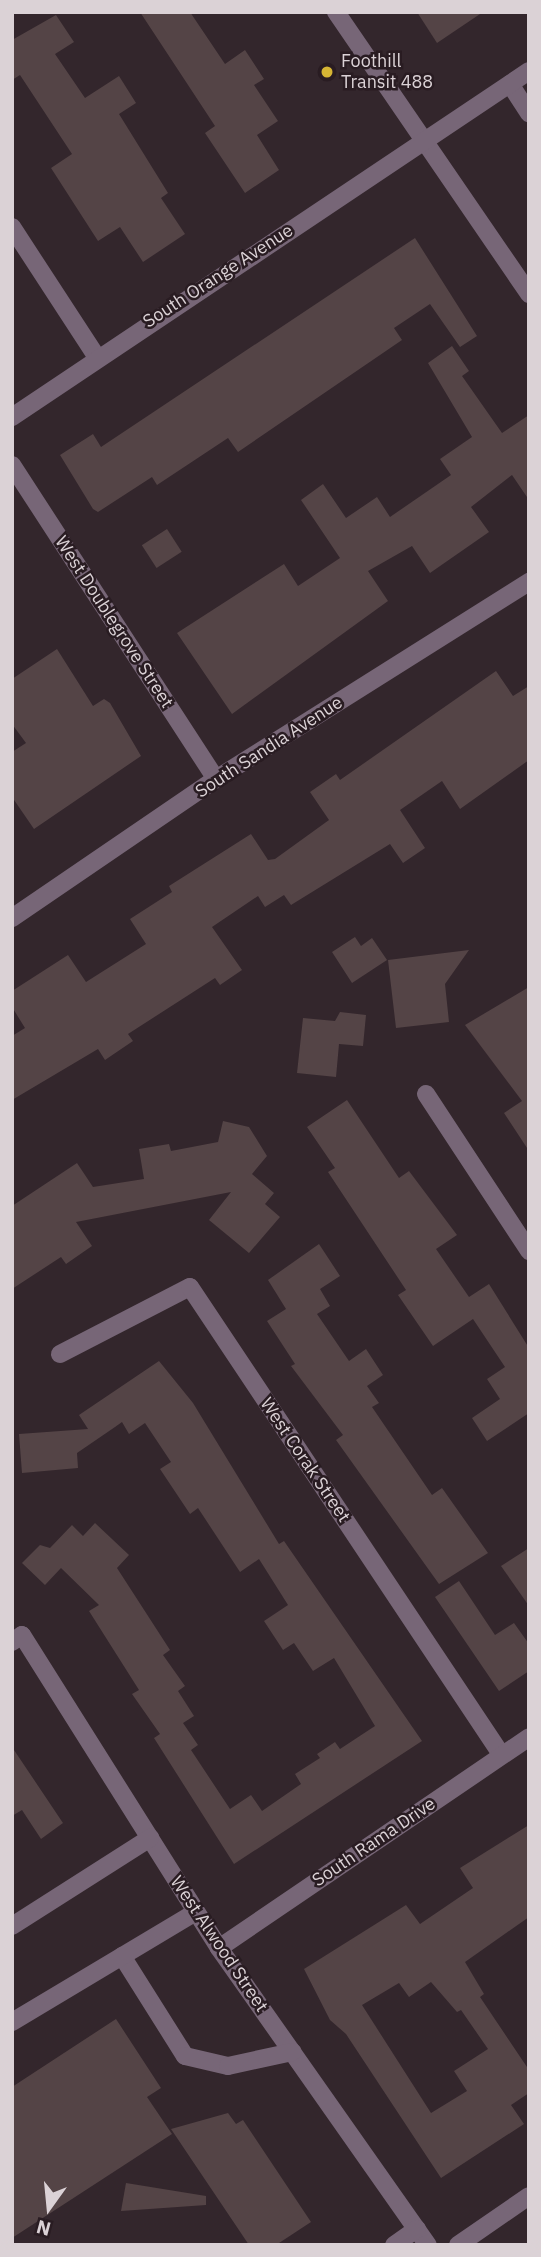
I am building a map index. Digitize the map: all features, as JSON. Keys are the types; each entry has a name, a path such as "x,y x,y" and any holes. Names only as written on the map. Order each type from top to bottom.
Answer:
{"street":[{"path":"336,12 426,139 529,294"},
{"name":"South Orange Avenue","path":"12,417 96,356 529,71"},
{"path":"510,83 529,113"},
{"path":"12,227 96,356"},
{"name":"West Doublegrove Street","path":"12,465 216,779"},
{"name":"South Sandia Avenue","path":"12,918 216,779 529,582"},
{"path":"426,1094 529,1251"},
{"name":"West Corak Street","path":"60,1354 190,1286 501,1754"},
{"name":"West Alwood Street","path":"17,1639 150,1838 219,1948 428,2245"},
{"name":"South Rama Drive","path":"219,1948 529,1737"},
{"path":"12,1926 150,1838"},
{"path":"12,2022 196,1912"},
{"path":"122,1956 185,2056 228,2066 292,2052"},
{"path":"458,2245 529,2196"},
{"path":"394,2245 417,2229"}],"building":[{"path":"140,12 190,12 225,64 245,50 264,79 254,85 278,121 257,135 279,170 245,193 205,133 215,126"},
{"path":"417,12 483,12 437,43"},
{"path":"56,15 74,42 55,54 85,98 119,76 136,103 119,114 168,193 161,198 185,234 143,262 120,227 98,241 51,168 72,154 20,75 12,80 12,40"},
{"path":"415,238 477,336 460,347 430,304 394,328 402,340 238,452 228,438 157,485 152,477 98,512 93,509 60,455 93,434 101,447"},
{"path":"452,346 469,371 462,376 502,433 529,415 529,500 512,475 471,507 489,532 430,573 412,546 368,571 388,601 232,714 177,633 284,564 298,586 340,558 301,500 323,484 346,518 377,497 390,517 451,475 440,459 472,437 428,363"},
{"path":"167,529 182,552 157,568 142,545"},
{"path":"57,649 93,706 104,699 110,703 141,756 34,829 12,797 12,752 26,743 12,724 12,679"},
{"path":"496,671 513,696 529,686 529,760 460,809 442,781 400,810 425,848 403,863 390,844 291,905 284,895 265,907 258,896 212,927 242,970 220,985 215,978 128,1034 133,1041 105,1060 98,1049 12,1100 12,1036 25,1028 12,1007 12,991 68,955 86,982 146,944 130,919 172,892 169,886 251,834 268,860 275,859 329,820 310,792 336,774 340,780"},
{"path":"355,937 361,946 372,938 387,960 352,983 332,952"},
{"path":"469,950 445,984 449,1022 396,1028 388,960"},
{"path":"529,987 529,1151 504,1113 522,1101 465,1025"},
{"path":"340,1012 366,1015 363,1046 339,1044 336,1077 297,1073 303,1018 335,1021"},
{"path":"347,1100 399,1178 409,1171 457,1235 436,1249 469,1297 489,1284 529,1348 529,1413 487,1441 472,1418 500,1399 487,1379 505,1367 473,1319 433,1346 398,1295 406,1290 328,1172 335,1168 307,1127"},
{"path":"223,1121 249,1127 267,1156 252,1174 274,1193 265,1204 280,1217 249,1253 209,1220 231,1192 76,1222 92,1246 66,1264 61,1257 12,1289 12,1206 77,1163 93,1187 144,1179 139,1149 169,1144 171,1151 218,1142"},
{"path":"319,1244 340,1276 320,1289 330,1306 317,1314 349,1361 366,1349 383,1375 367,1386 379,1403 372,1407 432,1495 442,1488 488,1553 439,1584 336,1440 343,1435 291,1366 295,1364 267,1321 286,1309 268,1280"},
{"path":"159,1361 193,1403 279,1544 284,1541 422,1741 234,1864 154,1738 160,1734 132,1694 139,1690 89,1611 99,1605 61,1568 45,1585 22,1563 40,1545 50,1548 72,1525 83,1536 95,1523 129,1555 117,1568 170,1650 163,1655 185,1686 178,1691 194,1716 183,1723 198,1745 191,1750 230,1809 251,1795 262,1811 301,1784 295,1774 320,1758 317,1754 335,1742 340,1749 375,1726 334,1658 313,1671 294,1643 283,1650 264,1621 288,1605 259,1559 240,1572 198,1508 190,1514 160,1469 171,1462 145,1423 129,1434 122,1422 77,1453 78,1468 22,1473 19,1434 88,1429 79,1415"},
{"path":"529,1548 529,1606 501,1566"},
{"path":"459,1581 495,1635 514,1623 529,1644 529,1671 499,1691 435,1597"},
{"path":"12,1747 63,1823 41,1839 22,1810 12,1816"},
{"path":"529,1825 529,1917 465,1962 484,1994 480,1997 529,2070 529,2093 511,2105 524,2124 441,2178 346,2034 330,2020 304,1969 406,1905 420,1924 473,1888 460,1868","holes":["431,1982 457,2012 461,2010 488,2049 454,2071 467,2091 431,2113 362,2005 399,1983 409,1997"]},
{"path":"116,2019 161,2088 147,2097 172,2134 12,2238 12,2087"},
{"path":"228,2113 236,2124 243,2120 311,2222 276,2245 249,2245 171,2129"},
{"path":"126,2183 206,2196 206,2205 121,2211"}],"place":[{"name":"Foothill Transit 488","path":"327,72"}]}
